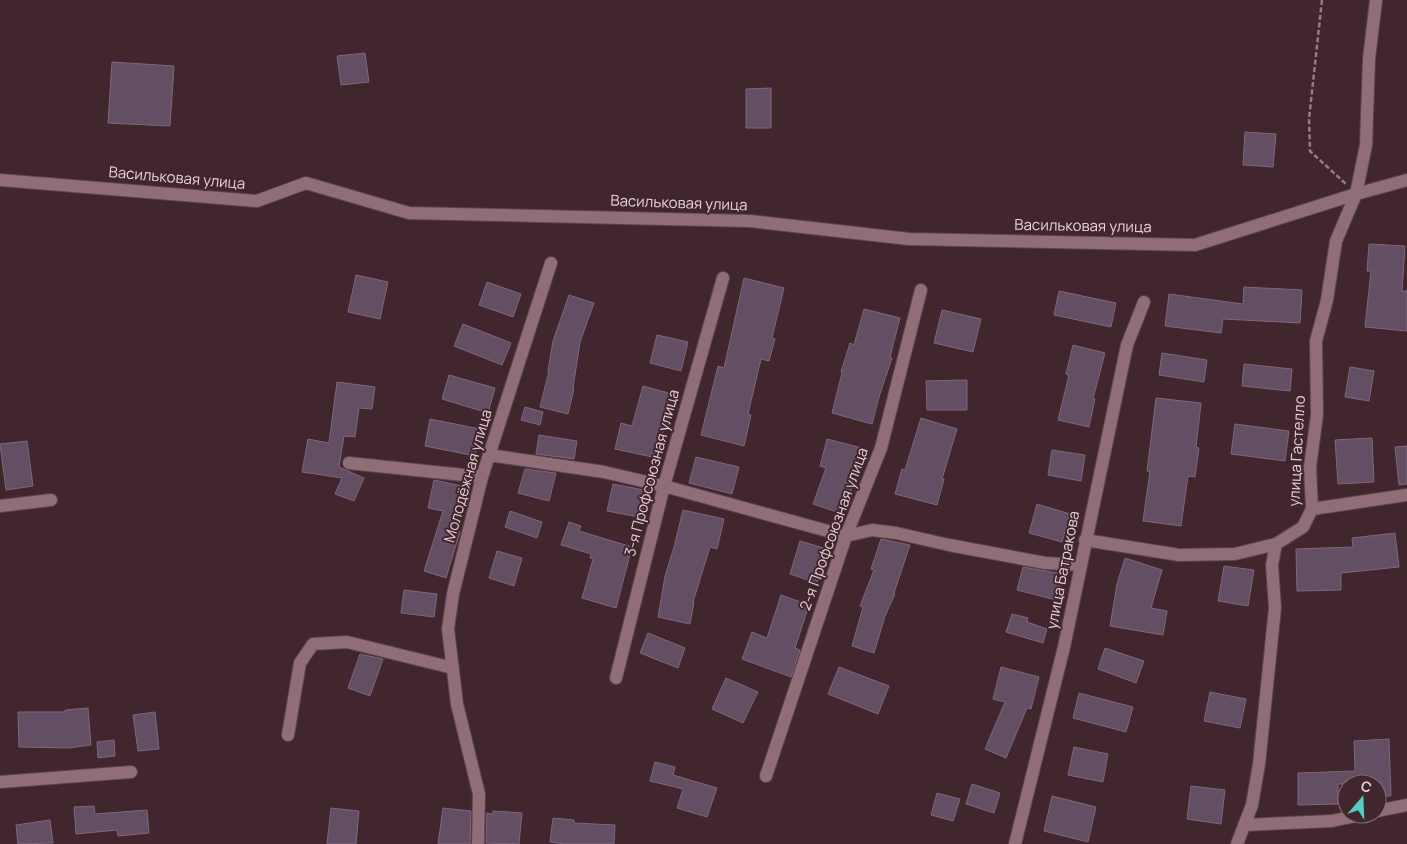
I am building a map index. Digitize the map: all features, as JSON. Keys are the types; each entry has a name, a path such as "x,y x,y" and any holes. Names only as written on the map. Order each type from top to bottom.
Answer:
{"street":[{"name":"улица Гастелло","path":"1085,540 1179,555 1235,554 1276,544 1303,527 1312,509 1310,467 1317,415 1316,341 1327,300 1336,241 1356,194 1366,145 1369,59 1376,0"},
{"name":"Васильковая улица","path":"0,180 256,201 306,183 409,213 750,221 909,239 1195,245 1356,194 1407,180"},
{"name":"Молодёжная улица","path":"478,844 479,794 457,704 448,629 453,594 482,476 551,263"},
{"name":"3-я Профсоюзная улица","path":"616,678 664,486 723,278"},
{"name":"2-я Профсоюзная улица","path":"766,776 846,536 881,448 921,290"},
{"name":"улица Батракова","path":"1015,844 1064,647 1127,345 1144,302"},
{"path":"488,455 604,472 664,486 846,536 872,530 896,533 948,545 1045,563 1080,565"},
{"path":"349,463 482,476"},
{"path":"1312,509 1407,495"},
{"path":"0,506 51,500"},
{"path":"1237,844 1252,805 1259,764 1275,608 1272,565 1276,544"},
{"path":"288,735 300,663 313,644 347,642 453,668"},
{"path":"0,782 131,772"},
{"path":"1387,810 1407,805"},
{"path":"1244,825 1337,820"}],"path":[{"path":"1322,0 1310,119 1310,151 1356,194"}],"building":[{"path":"365,53 369,82 341,85 337,56"},
{"path":"112,62 174,66 170,126 108,123"},
{"path":"771,88 771,128 746,128 746,89"},
{"path":"1245,132 1276,134 1273,167 1243,165"},
{"path":"1369,244 1405,246 1402,291 1407,291 1407,331 1365,327 1371,271 1367,271"},
{"path":"356,275 388,282 380,319 348,312"},
{"path":"744,278 784,288 772,338 775,339 769,361 761,359 748,414 751,415 744,446 701,435 718,366 724,368"},
{"path":"487,282 521,294 513,317 479,305"},
{"path":"1244,287 1302,290 1300,323 1223,319 1221,333 1165,326 1169,294 1243,304"},
{"path":"1059,291 1116,303 1111,327 1054,315"},
{"path":"569,295 594,303 580,342 574,389 568,414 540,407 549,371 553,341"},
{"path":"864,309 900,318 890,357 892,358 872,424 832,413 841,372 850,343 854,345"},
{"path":"942,310 981,319 973,352 934,343"},
{"path":"463,324 511,343 502,365 454,346"},
{"path":"657,335 688,342 681,371 650,363"},
{"path":"1073,345 1105,353 1093,399 1095,399 1089,427 1058,420 1069,375 1066,374"},
{"path":"1162,353 1207,360 1204,382 1159,375"},
{"path":"1244,364 1292,369 1290,391 1242,386"},
{"path":"1350,367 1374,371 1369,401 1345,397"},
{"path":"449,375 495,388 488,413 442,399"},
{"path":"967,380 967,410 927,410 926,381"},
{"path":"337,382 375,387 372,409 359,408 355,437 344,436 339,467 364,478 354,501 335,494 342,478 302,472 308,439 329,443"},
{"path":"643,386 676,395 670,416 667,415 657,458 615,449 621,423 632,426"},
{"path":"1156,398 1201,403 1196,447 1199,448 1195,477 1188,476 1181,526 1143,521 1150,471 1147,471"},
{"path":"525,407 543,412 540,425 521,420"},
{"path":"921,418 957,429 942,479 944,479 937,505 895,494 902,469 905,470"},
{"path":"430,419 480,429 475,456 425,446"},
{"path":"1235,424 1289,431 1285,461 1231,454"},
{"path":"539,435 577,441 574,459 536,454"},
{"path":"1372,438 1374,482 1338,484 1335,440"},
{"path":"827,439 862,448 843,514 813,504 826,468 820,466"},
{"path":"27,441 33,486 6,490 0,444"},
{"path":"1407,446 1407,484 1399,485 1395,447"},
{"path":"1052,450 1085,455 1081,481 1048,475"},
{"path":"696,457 739,467 732,494 689,483"},
{"path":"525,469 556,473 549,501 518,493"},
{"path":"434,480 462,486 452,529 460,532 446,578 424,571 443,511 428,508"},
{"path":"613,484 649,491 644,518 607,511"},
{"path":"1037,504 1070,514 1062,542 1029,533"},
{"path":"683,510 724,519 717,549 710,547 693,602 690,624 658,617 665,576"},
{"path":"510,511 542,522 537,538 505,527"},
{"path":"569,522 581,526 579,531 632,547 616,608 582,598 593,559 590,558 591,554 561,545"},
{"path":"1395,533 1399,567 1341,573 1341,590 1297,591 1296,549 1353,547 1352,538"},
{"path":"881,539 910,545 874,653 852,646 863,607 860,606 874,570 871,569"},
{"path":"800,541 827,549 817,583 790,574"},
{"path":"497,551 522,558 514,586 489,578"},
{"path":"1125,558 1162,570 1151,608 1167,611 1163,635 1110,626 1117,584"},
{"path":"1224,566 1254,570 1248,606 1218,601"},
{"path":"1023,567 1063,574 1056,600 1017,590"},
{"path":"404,590 437,594 434,617 401,613"},
{"path":"781,595 809,605 795,648 800,650 791,677 742,659 752,632 767,638"},
{"path":"1012,614 1028,618 1027,622 1047,629 1043,643 1006,632"},
{"path":"648,633 685,648 678,668 640,653"},
{"path":"1105,648 1144,661 1136,683 1098,669"},
{"path":"360,654 383,659 370,696 348,688"},
{"path":"839,667 889,686 878,714 828,694"},
{"path":"1001,667 1039,677 1031,709 1027,708 1006,758 985,749 1005,702 993,699"},
{"path":"726,678 758,692 743,723 712,709"},
{"path":"1210,692 1246,699 1240,728 1204,721"},
{"path":"1079,693 1133,707 1126,732 1073,718"},
{"path":"88,708 91,745 68,748 19,747 18,712 65,712 65,710"},
{"path":"155,712 159,749 138,751 133,715"},
{"path":"1389,739 1391,796 1387,796 1387,774 1337,774 1337,804 1298,805 1298,773 1355,771 1354,741"},
{"path":"114,740 115,756 98,758 97,742"},
{"path":"1074,747 1108,754 1103,782 1068,775"},
{"path":"655,762 675,767 673,775 717,788 707,817 677,808 683,789 650,781"},
{"path":"972,784 1000,793 994,813 966,804"},
{"path":"1191,786 1225,790 1221,824 1187,819"},
{"path":"937,793 960,799 953,821 931,815"},
{"path":"1052,796 1096,807 1088,842 1044,831"},
{"path":"94,806 95,814 147,810 149,833 118,836 117,830 76,834 74,807"},
{"path":"331,808 359,811 356,844 327,844"},
{"path":"443,808 471,811 470,844 438,844"},
{"path":"493,811 522,813 519,844 486,843 487,813 493,814"},
{"path":"553,818 574,820 574,823 615,825 614,844 565,844 550,842"},
{"path":"50,820 53,843 18,844 16,825"}]}
